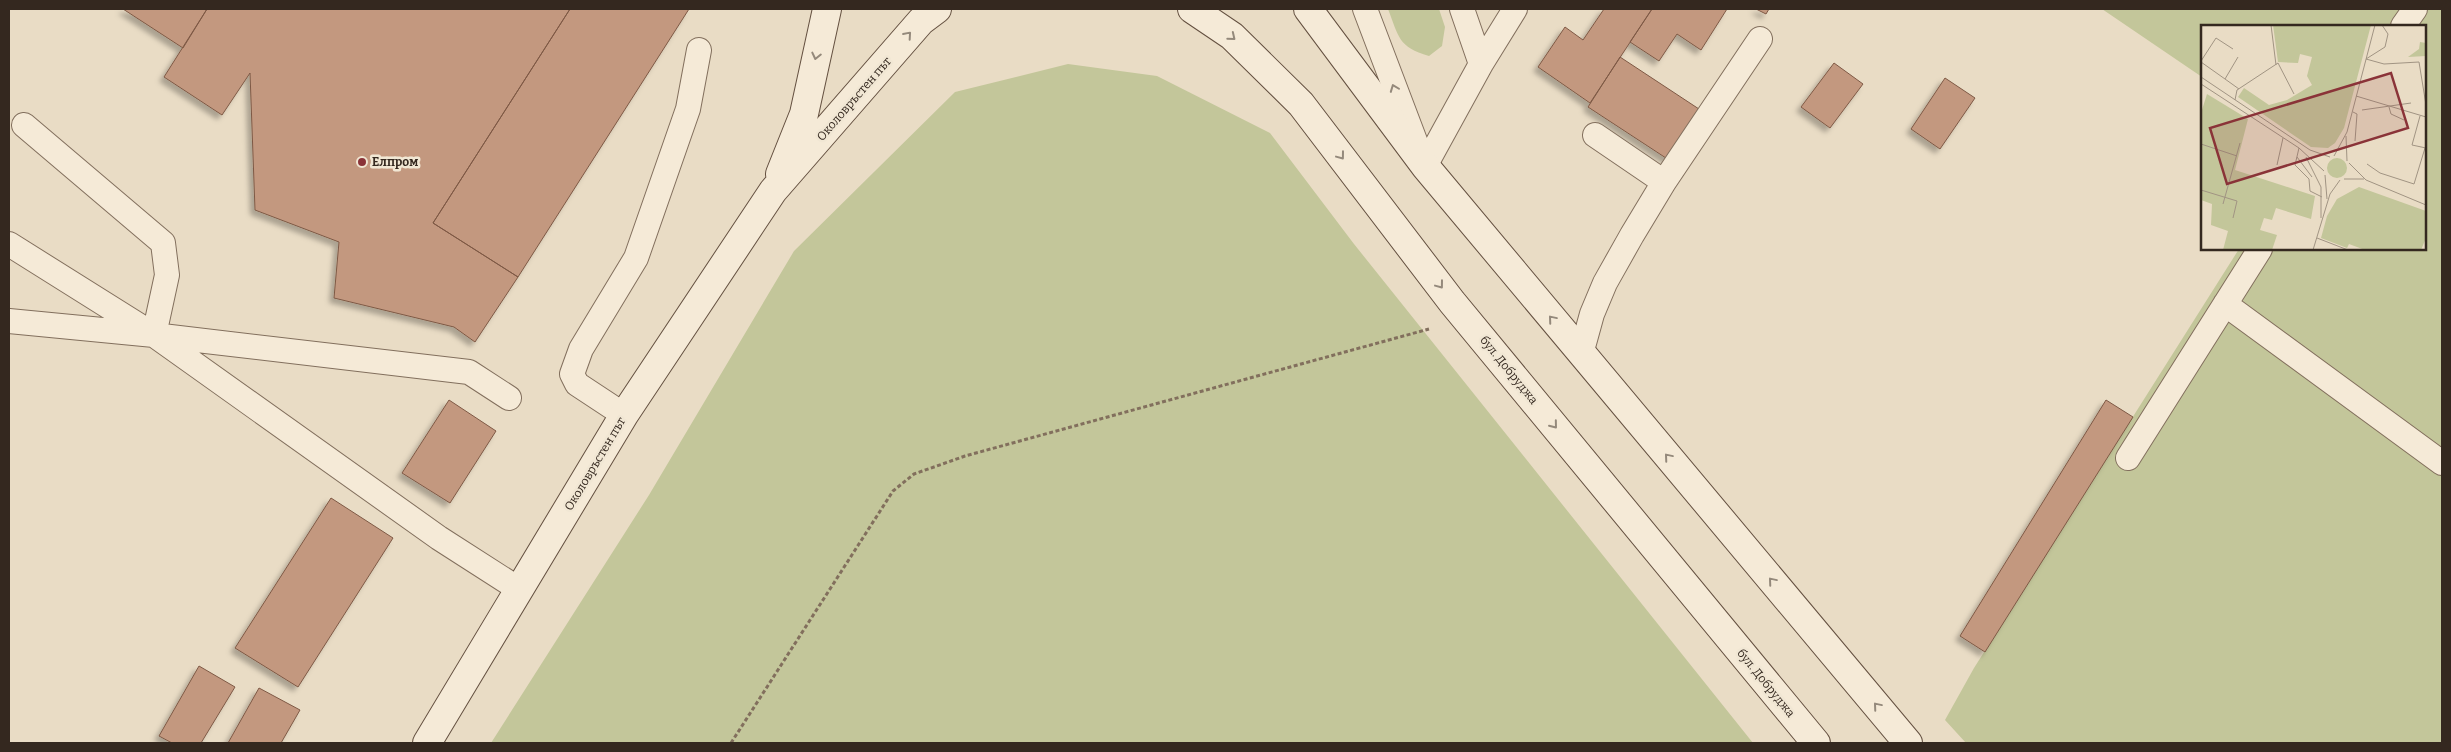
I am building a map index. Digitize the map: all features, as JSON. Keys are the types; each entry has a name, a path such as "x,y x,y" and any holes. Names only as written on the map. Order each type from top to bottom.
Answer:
{"main road":[{"name":"Околовръстен път","path":"773,192 804,114 827,9"},
{"name":"Околовръстен път","path":"427,743 624,415 773,192 921,20 937,9"},
{"name":"бул. Добруджа","path":"1192,9 1232,36 1301,104 1467,319 1816,743"},
{"path":"1308,9 1425,166 1908,743"}],"lane":[{"path":"1364,9 1425,166"},
{"path":"1462,9 1481,64"},
{"path":"1425,166 1481,64 1515,9"},
{"path":"2405,25 2415,9"},
{"path":"1581,354 1592,314 1605,283 1664,182 1760,39"},
{"path":"624,415 576,384 572,374 581,349 636,258 688,109 699,50"},
{"path":"24,125 163,243 167,275 154,336"},
{"path":"1595,135 1664,182"},
{"path":"9,244 154,336 439,538 520,590"},
{"path":"2128,458 2259,250"},
{"path":"2225,304 2442,463"},
{"path":"9,321 469,372 509,398"}],"path":[{"path":"731,743 894,491 914,474 964,456 1467,319"}],"green space":[{"path":"1388,9 1439,9 1445,27 1442,46 1429,56 1405,45 1398,34"},
{"path":"2102,9 2442,9 2442,743 1966,743 1945,720 1974,668 2238,250 2426,250 2426,25 2201,25 2201,76"},
{"path":"1068,64 1157,76 1270,133 1354,244 1753,743 491,743 649,495 794,251 955,92"}],"building":[{"path":"123,9 207,9 183,48"},
{"name":"Елпром","path":"207,9 570,9 433,223 518,277 475,342 454,327 334,298 339,242 255,210 250,73 222,115 164,77"},
{"path":"570,9 689,9 518,277 433,223"},
{"path":"1604,9 1652,9 1590,103 1538,67 1565,27 1583,40"},
{"path":"1652,9 1727,9 1701,50 1677,34 1659,61 1630,42"},
{"path":"1756,9 1769,9 1766,14"},
{"path":"1620,57 1702,111 1669,160 1588,107"},
{"path":"1834,63 1863,84 1830,128 1801,107"},
{"path":"1945,78 1975,98 1940,149 1911,129"},
{"path":"449,400 496,431 450,503 402,473"},
{"path":"2106,400 2133,417 1985,652 1960,636"},
{"path":"331,498 393,538 298,687 235,648"},
{"path":"199,666 235,687 201,743 172,743 159,736"},
{"path":"259,688 300,710 281,743 228,743"}],"place":[{"name":"Елпром","path":"362,162"}]}
